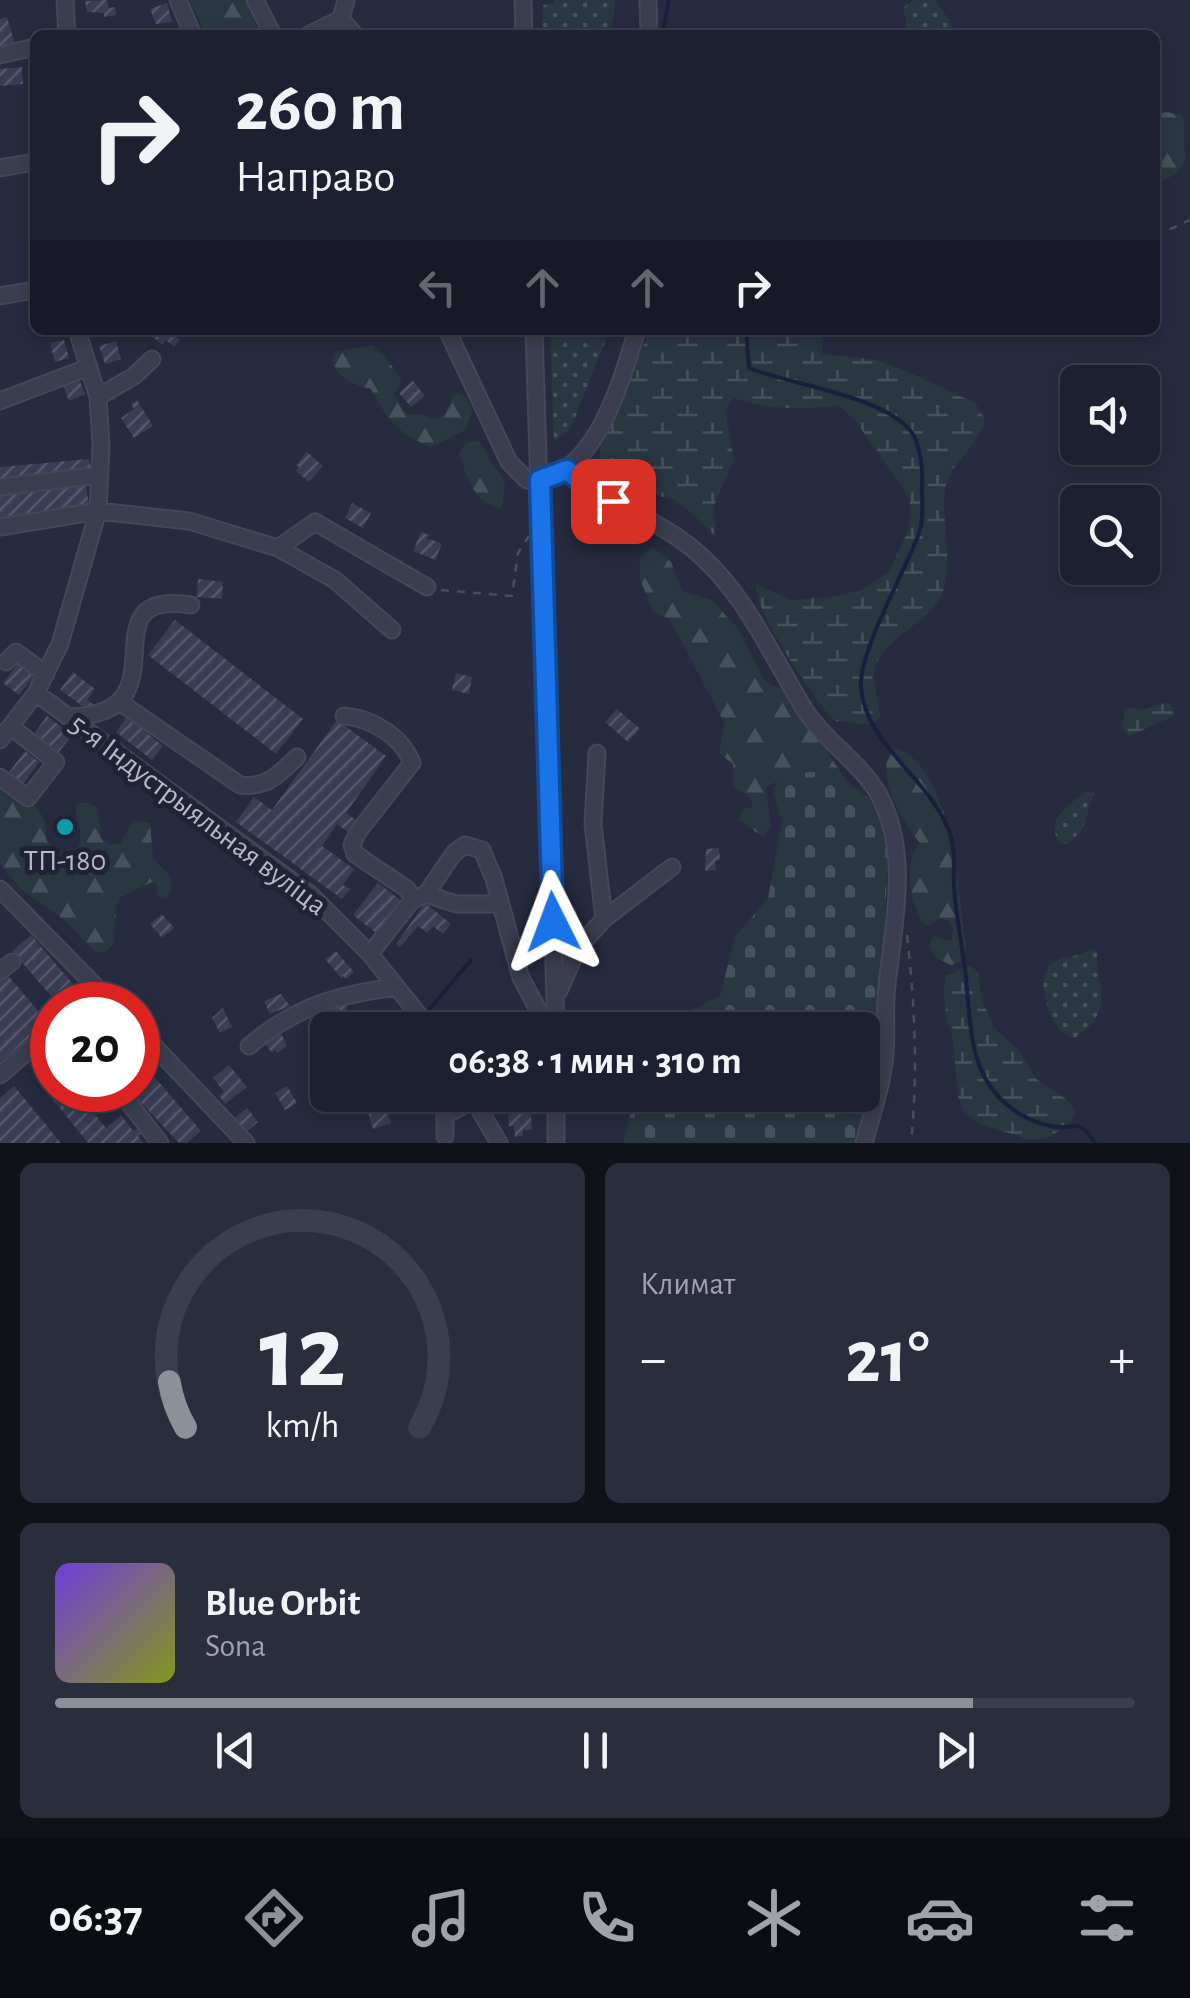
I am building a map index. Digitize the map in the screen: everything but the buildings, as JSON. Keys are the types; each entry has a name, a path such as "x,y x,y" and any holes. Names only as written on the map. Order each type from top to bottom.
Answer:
{"street":[{"path":"66,0 67,30"},
{"path":"178,0 191,30"},
{"path":"255,0 270,30"},
{"path":"318,30 341,19 346,0"},
{"path":"523,0 524,30"},
{"path":"648,0 648,30"},
{"path":"341,19 351,30"},
{"path":"0,55 30,48"},
{"path":"0,168 30,163"},
{"path":"0,296 30,291"},
{"path":"0,740 36,693 60,644 98,511 98,397 79,335"},
{"path":"449,335 509,462 527,480 540,480 567,470 590,444 635,335"},
{"path":"534,335 557,1012"},
{"path":"98,397 134,376 152,359"},
{"path":"0,401 89,367"},
{"path":"567,470 587,487 666,530 702,556 737,598 810,717 881,799 897,860 897,897 886,989 885,1056 864,1143"},
{"path":"0,487 100,475"},
{"path":"0,526 98,511 189,521 278,548 334,580 392,630"},
{"path":"278,548 315,522 428,587"},
{"path":"70,717 96,716 121,703 132,677 135,630 148,607 163,600 191,605"},
{"path":"6,662 16,652 46,674"},
{"name":"5-я Індустрыяльная вуліца","path":"36,693 310,896 370,954 416,1012"},
{"path":"121,703 240,785 270,782 297,757"},
{"path":"344,716 363,718 386,732 412,763 358,832 352,844 355,854 419,897 456,904 500,904"},
{"path":"0,777 28,798 56,762 10,726"},
{"path":"598,754 593,824 604,919"},
{"path":"370,954 454,852 465,845 482,850 494,879 521,978 539,1012"},
{"path":"557,995 578,948 604,919 672,867"},
{"path":"0,889 91,982"},
{"path":"249,1046 272,1026 312,1004 395,987"},
{"path":"0,1074 30,1049"},
{"path":"160,1052 246,1143"},
{"path":"136,1112 160,1143"},
{"path":"445,1136 445,1115 450,1112"},
{"path":"480,1112 499,1143"},
{"path":"556,1112 556,1143"}],"path":[{"path":"1160,234 1190,220"},
{"path":"428,587 454,593 512,596 518,553 526,538 542,527"},
{"path":"906,925 915,1004 916,1096 911,1143"}],"green space":[{"path":"189,0 244,0 259,30 204,30"},
{"path":"554,0 615,0 612,30 541,30 543,5 554,4"},
{"path":"914,0 936,0 955,30 908,30 903,8"},
{"path":"1160,114 1182,115 1186,160 1177,173 1160,182"},
{"path":"550,335 608,335 570,430 554,442"},
{"path":"648,335 823,335 822,354 876,360 975,403 985,419 982,429 952,471 945,491 947,566 943,591 929,613 896,639 879,660 874,676 880,717 873,725 834,721 774,633 757,596 756,584 791,600 831,597 862,590 889,572 909,529 910,499 855,420 838,405 786,408 734,398 725,409 734,459 714,506 716,537 675,500 613,485 599,466 600,444"},
{"path":"372,345 402,381 394,393 406,414 421,414 435,420 444,415 454,393 465,396 472,412 465,430 431,447 402,431 371,389 339,373 332,361 335,352"},
{"path":"479,442 505,482 502,508 479,496 462,463 459,454 466,443"},
{"path":"652,547 671,562 682,591 712,600 738,629 765,682 787,691 853,791 787,921 780,780 766,787 771,827 763,837 739,820 743,809 752,808 751,798 733,787 733,764 719,753 725,724 670,619 653,612 640,579 640,557"},
{"path":"1169,702 1175,713 1171,717 1129,736 1122,727 1125,708 1145,709"},
{"path":"893,748 913,758 929,778 941,804 956,866 966,947 964,960 951,965 937,958 929,947 933,936 951,941 953,930 949,921 938,918 930,926 922,923 915,904 910,872 920,843 888,784 886,770"},
{"path":"830,771 868,798 880,815 888,862 879,1012 689,1012 720,996 735,937 768,898 782,822 773,791 782,774"},
{"path":"0,785 34,806 43,819 46,840 59,853 76,851 79,845 76,803 98,808 101,838 110,845 121,843 133,820 150,823 153,858 171,879 168,897 158,896 157,884 152,882 121,897 116,908 114,944 105,952 94,951 66,921 21,889 0,864"},
{"path":"1087,791 1094,793 1082,830 1069,843 1060,844 1056,819"},
{"path":"1097,950 1100,1008 1096,1018 1075,1038 1051,1017 1044,980 1052,963"},
{"path":"970,966 978,972 982,1000 994,1028 1019,1050 1036,1079 1066,1099 1076,1111 1071,1122 1050,1137 1030,1140 981,1124 965,1113 958,1097 953,1039 943,991 947,975"},
{"path":"631,1112 865,1112 857,1143 623,1143"}],"waterway":[{"path":"663,30 669,0"},
{"path":"746,335 749,368 885,411 914,436 922,475 921,528 867,654 861,688 866,709 874,728 929,797 950,834 971,1029 983,1073 1009,1107 1051,1126 1079,1126 1095,1143"},
{"path":"428,1011 471,960"}],"place":[{"name":"ТП-180","path":"65,827"}],"route":[{"path":"553,922 540,480 567,470 613,501"}]}
